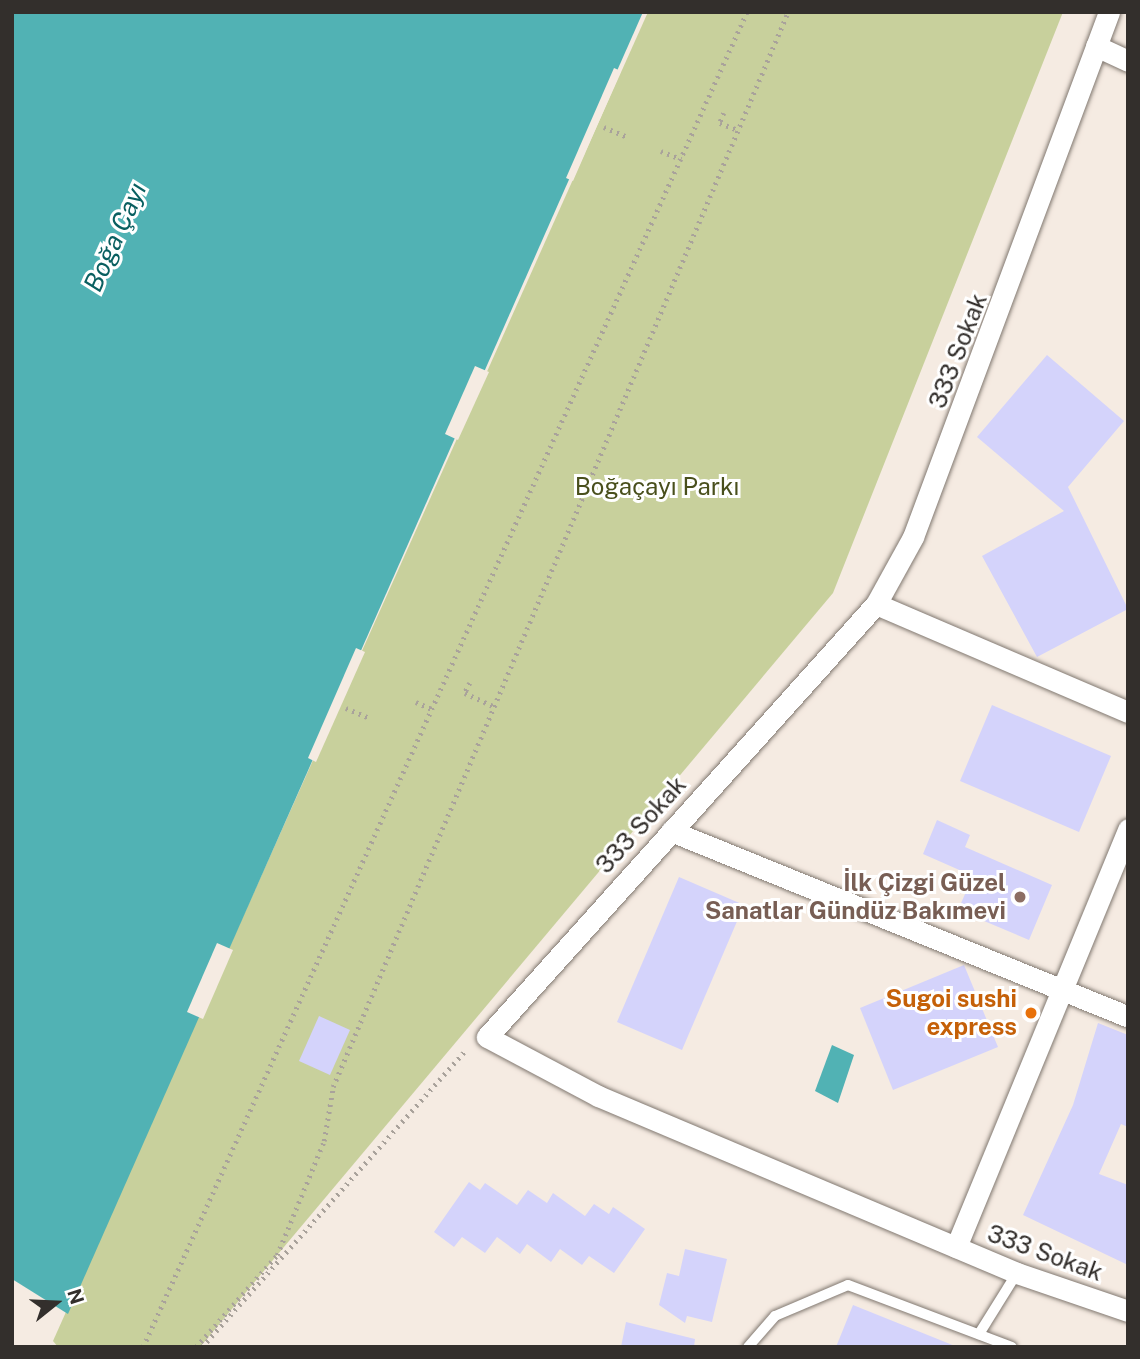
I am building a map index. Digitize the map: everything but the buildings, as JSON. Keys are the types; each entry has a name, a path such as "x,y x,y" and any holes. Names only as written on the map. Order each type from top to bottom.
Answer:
{"street":[{"name":"333 Sokak","path":"1109,12 913,537 876,604 487,1037 598,1096 1017,1273 1128,1311"},
{"path":"1096,46 1128,61"},
{"path":"876,604 1128,712"},
{"path":"956,1247 1128,829"},
{"path":"671,831 1061,992 1128,1017"}],"lane":[{"path":"979,1334 1017,1273"},
{"path":"748,1347 775,1316 848,1285 1012,1347"}],"path":[{"path":"143,1347 747,12"},
{"path":"196,1347 277,1255 324,1141 333,1087 788,12"},
{"path":"724,113 720,122 738,130"},
{"path":"604,127 628,137"},
{"path":"661,151 681,159"},
{"path":"470,683 466,693 493,706"},
{"path":"416,702 432,709"},
{"path":"346,708 369,718"},
{"path":"202,1347 465,1051"}],"green space":[{"name":"Boğaçayı Parkı","path":"648,12 1063,12 833,593 200,1347 58,1347 53,1341"}],"water":[{"name":"Boğa Çayı","path":"12,12 643,12 68,1314 12,1279"},
{"path":"832,1045 854,1055 838,1103 815,1091"}],"pier":[{"path":"614,68 621,71 573,181 566,178"},
{"path":"475,366 489,372 458,440 445,434"},
{"path":"356,648 365,652 316,762 308,758"},
{"path":"217,943 233,950 203,1019 187,1012"}],"place":[{"name":"İlk Çizgi Güzel Sanatlar Gündüz Bakımevi","path":"1020,897"},
{"name":"Sugoi sushi express","path":"1031,1013"}]}
